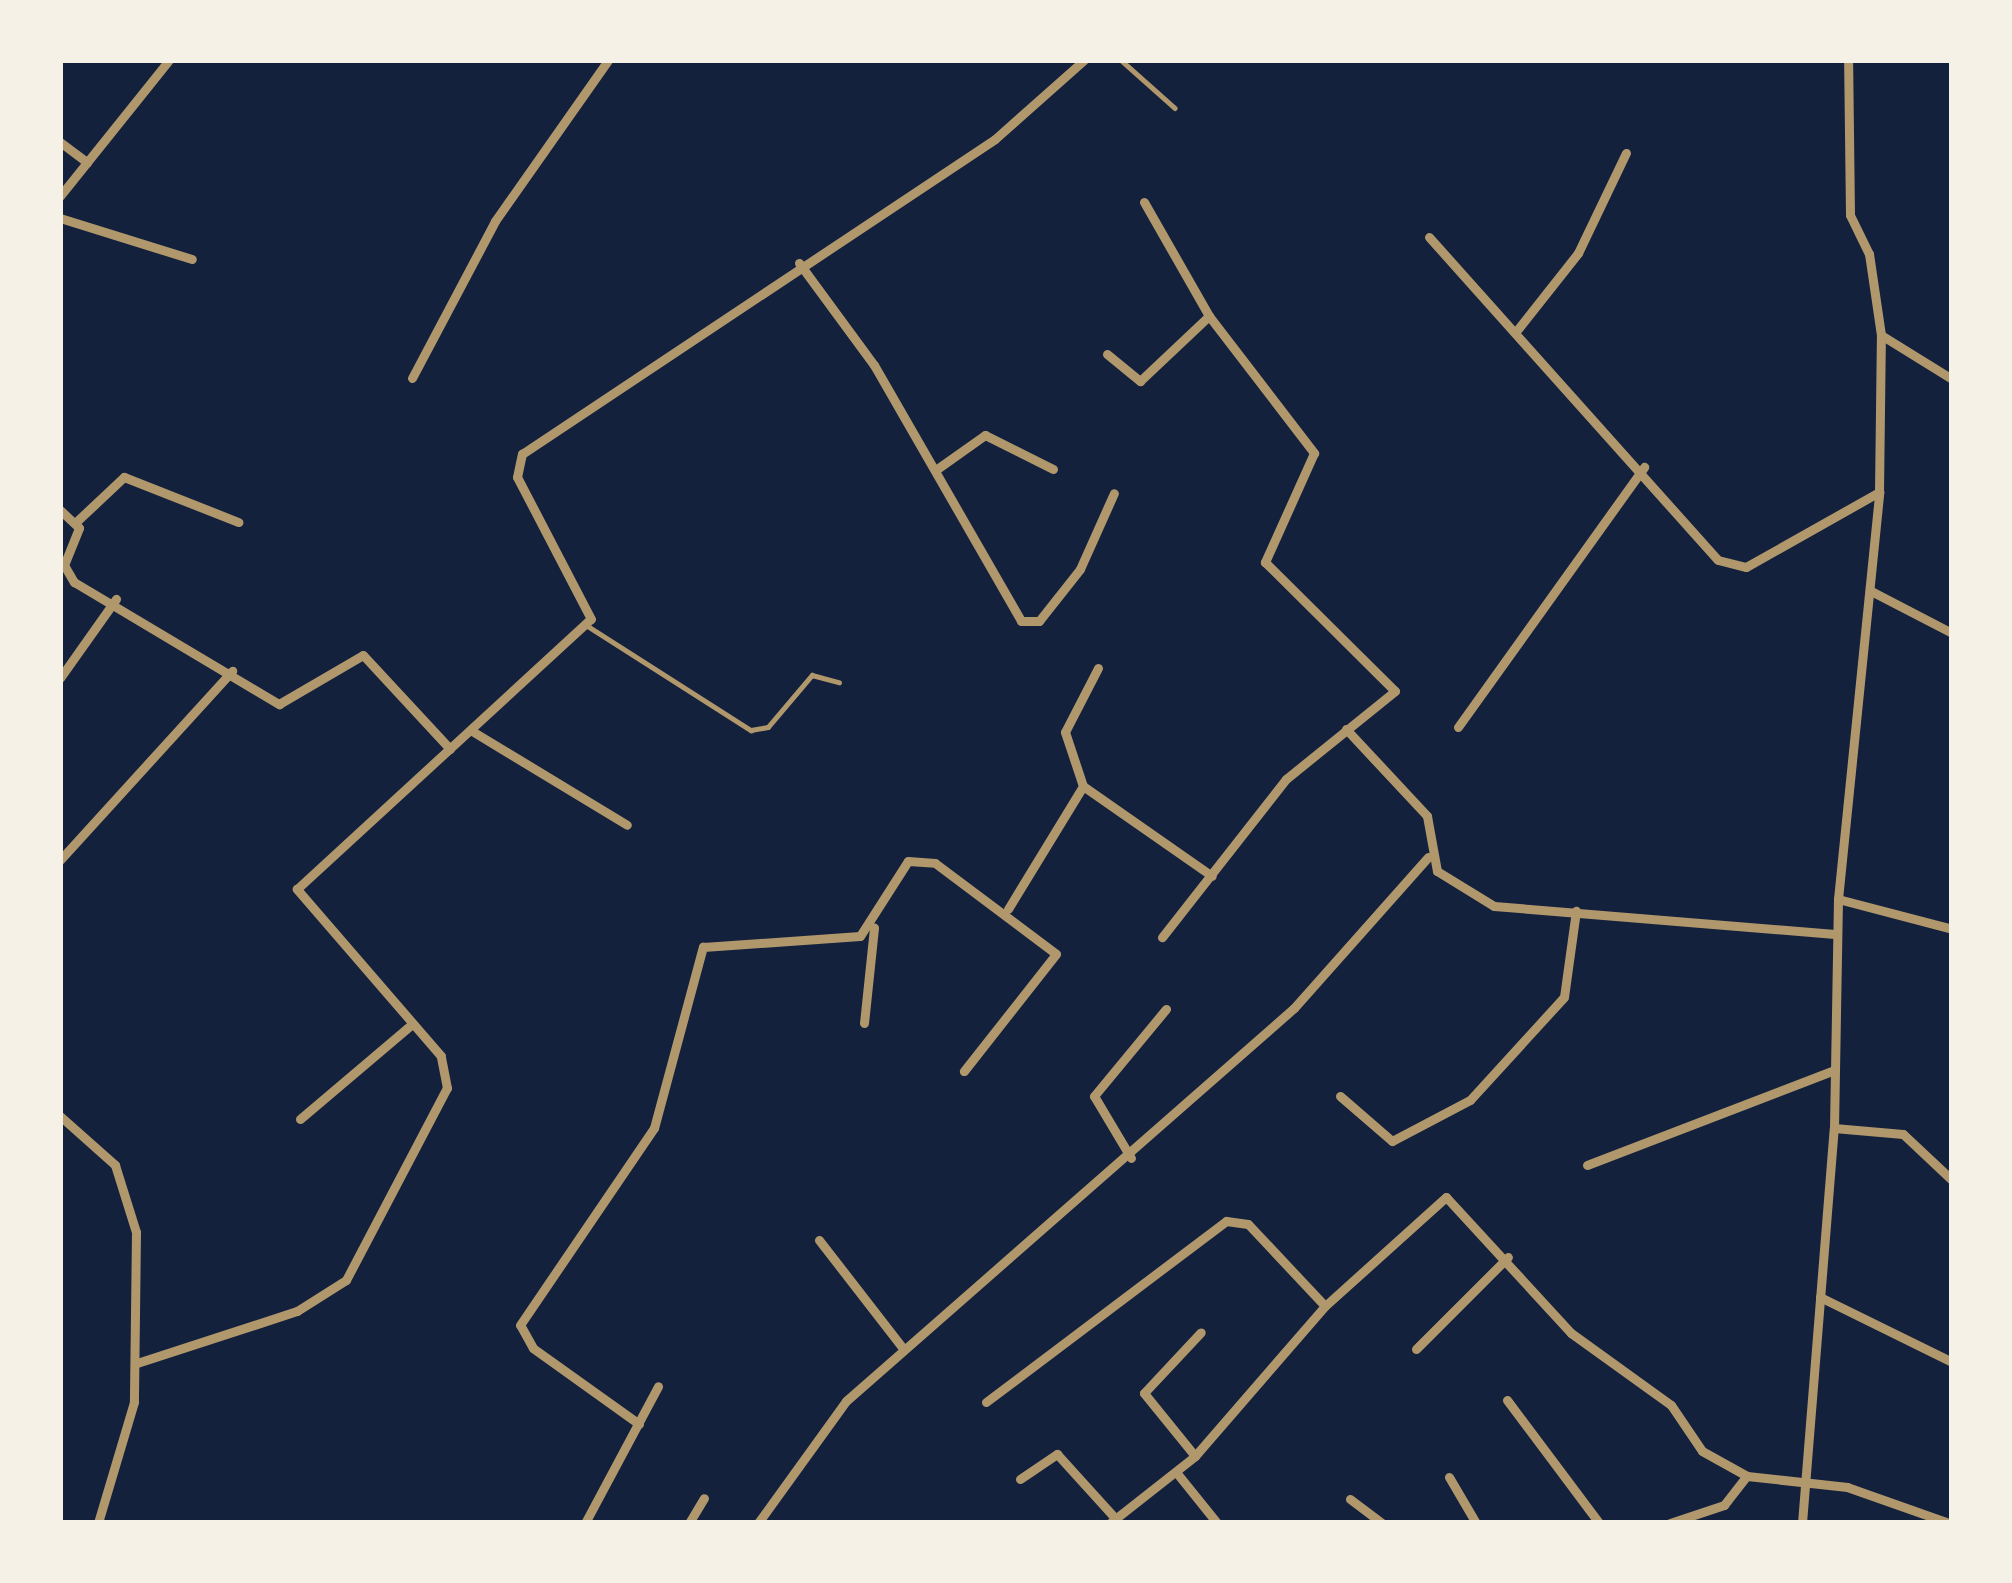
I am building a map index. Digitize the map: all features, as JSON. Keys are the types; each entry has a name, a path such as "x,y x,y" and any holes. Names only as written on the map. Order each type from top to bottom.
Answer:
{"street":[{"path":"60,196 169,60"},
{"path":"412,378 495,221 608,60"},
{"path":"137,1363 298,1311 346,1280 447,1088 441,1056 297,889 586,625 594,607 517,462 799,263 995,139 1084,60"},
{"path":"1802,1523 1801,1484 1834,1128 1835,934 1879,492 1881,335 1869,254 1850,215 1848,60"},
{"path":"60,142 86,162"},
{"path":"1518,328 1578,253 1626,152"},
{"path":"1144,202 1209,316 1314,453 1265,562 1394,685 1286,779 1162,937"},
{"path":"60,218 192,259"},
{"path":"1429,237 1644,467 1718,560 1738,568 1879,492"},
{"path":"799,263 937,469 1027,624 1081,569 1114,493"},
{"path":"1107,354 1140,381 1209,316"},
{"path":"1881,335 1952,379"},
{"path":"937,469 985,435 1053,470"},
{"path":"1458,727 1644,467"},
{"path":"238,522 124,477 76,522 65,572 291,704 363,655 450,749"},
{"path":"60,509 76,522"},
{"path":"1871,591 1952,632"},
{"path":"60,677 116,599"},
{"path":"1098,668 1065,732 1083,785 1212,876"},
{"path":"60,860 232,670"},
{"path":"758,1523 817,1432 902,1347 1131,1158 1294,1008 1429,857 1427,815 1346,729"},
{"path":"472,730 627,825"},
{"path":"1008,909 1083,785"},
{"path":"1429,857 1494,906 1835,934"},
{"path":"864,1023 874,928 916,859 1008,909 1056,961 964,1071"},
{"path":"1838,899 1952,929"},
{"path":"1340,1096 1392,1142 1469,1100 1564,998 1576,911"},
{"path":"639,1424 533,1348 520,1324 654,1128 703,947 874,928"},
{"path":"1131,1158 1094,1096 1166,1009"},
{"path":"300,1119 410,1025"},
{"path":"1587,1165 1834,1070"},
{"path":"60,1116 115,1165 134,1207 137,1363 98,1523"},
{"path":"1834,1128 1903,1134 1952,1180"},
{"path":"1020,1479 1057,1454 1113,1521 1196,1456 1325,1306 1438,1199 1453,1198 1570,1333 1671,1405 1702,1451 1747,1476 1847,1487 1949,1523"},
{"path":"986,1402 1226,1221 1248,1224 1325,1306"},
{"path":"819,1240 902,1347"},
{"path":"1416,1349 1508,1257"},
{"path":"1820,1298 1952,1362"},
{"path":"1196,1456 1144,1394 1202,1332"},
{"path":"585,1523 658,1386"},
{"path":"1507,1400 1599,1523"},
{"path":"1176,1472 1217,1523"},
{"path":"1670,1523 1724,1505 1747,1476"},
{"path":"1449,1477 1476,1523"},
{"path":"689,1523 704,1498"},
{"path":"1350,1499 1382,1523"}],"lane":[{"path":"1121,60 1175,108"},
{"path":"586,625 751,730 768,727 812,675 839,682"}]}
